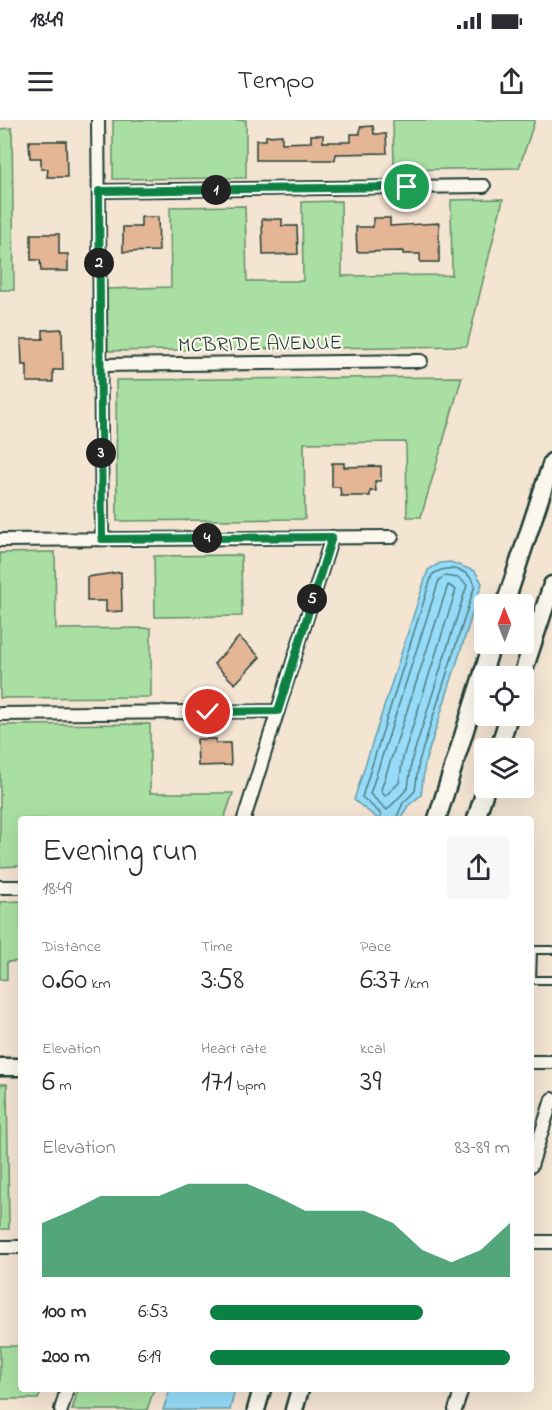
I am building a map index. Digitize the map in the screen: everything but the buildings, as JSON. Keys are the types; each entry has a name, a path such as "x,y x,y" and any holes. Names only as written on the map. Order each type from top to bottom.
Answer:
{"main road":[{"path":"509,594 552,462"},
{"path":"525,666 552,585"},
{"path":"438,816 489,654"},
{"path":"477,816 483,798"},
{"path":"0,1067 18,1067"},
{"path":"256,1410 261,1392"},
{"path":"294,1410 299,1392"}],"street":[{"path":"98,120 102,539"},
{"path":"99,191 484,186"},
{"name":"MCBRIDE AVENUE","path":"100,365 421,361"},
{"path":"245,816 332,537"},
{"path":"0,540 392,537"},
{"path":"0,714 278,711"},
{"path":"0,888 18,887"},
{"path":"534,1062 552,1062"},
{"path":"534,1156 552,1098"},
{"path":"534,1242 552,1242"},
{"path":"0,1247 18,1247"},
{"path":"61,1410 66,1392"},
{"path":"455,1410 461,1392"}],"lane":[{"path":"534,950 552,950"},
{"path":"534,980 552,980"}],"green space":[{"path":"113,120 246,120 246,178 113,179"},
{"path":"393,120 535,120 519,168 394,170"},
{"path":"12,128 14,290 0,290 0,129"},
{"path":"503,199 467,346 108,351 107,289 171,287 170,207 245,206 247,281 303,281 302,202 341,201 342,276 452,275 451,200"},
{"path":"462,377 421,517 407,517 406,442 304,443 305,519 117,521 116,380"},
{"path":"55,552 56,629 151,628 151,697 0,698 0,553"},
{"path":"241,555 242,616 155,617 154,556"},
{"path":"150,724 150,793 233,793 225,816 18,816 18,866 0,867 0,725"},
{"path":"18,901 18,961 7,962 7,979 0,980 0,902"},
{"path":"0,1084 7,1084 9,1229 0,1229"},
{"path":"0,1346 18,1346 18,1392 42,1392 38,1399 0,1399"},
{"path":"77,1392 153,1392 147,1410 72,1410"}],"water":[{"path":"450,562 475,571 482,583 479,594 474,594 474,608 425,763 421,795 408,806 402,816 374,816 354,800 428,570 440,563"},
{"path":"169,1392 234,1392 230,1410 163,1410"}],"route":[{"path":"208,712 278,711 332,537 102,539 99,191 407,187"}]}
